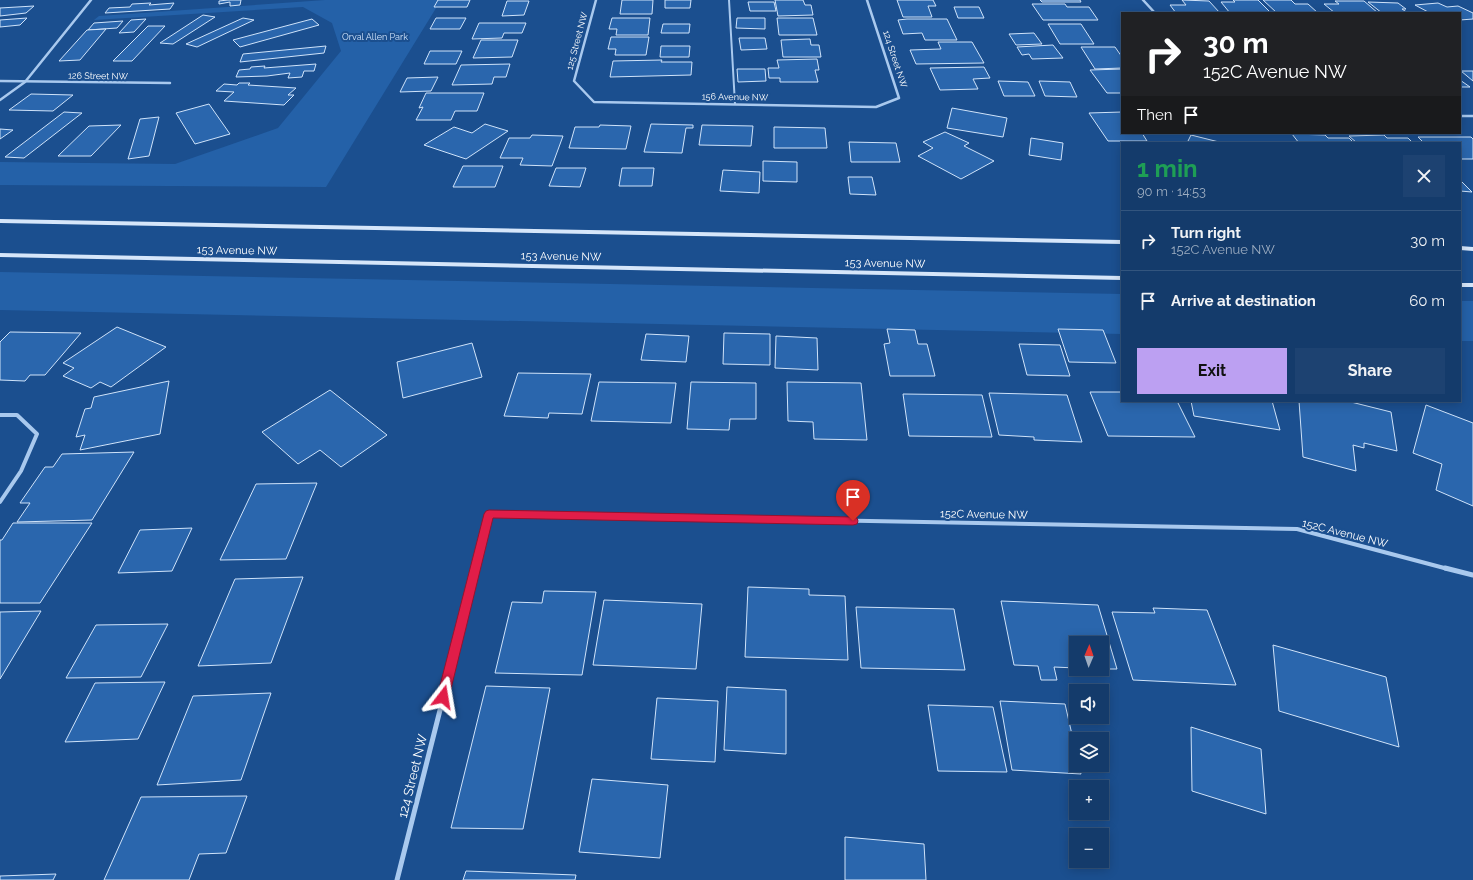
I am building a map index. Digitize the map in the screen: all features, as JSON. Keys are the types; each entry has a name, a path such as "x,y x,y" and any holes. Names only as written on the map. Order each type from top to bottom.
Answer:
{"main road":[{"path":"0,221 1121,242"},
{"path":"1461,248 1473,249"},
{"name":"153 Avenue NW","path":"0,255 1121,278"},
{"path":"1461,285 1473,285"}],"street":[{"path":"0,100 26,82 91,0"},
{"name":"125 Street NW","path":"594,102 574,82 596,0"},
{"name":"124 Street NW","path":"867,0 899,98 876,107"},
{"path":"1143,0 1154,12"},
{"name":"126 Street NW","path":"0,81 170,83"},
{"name":"156 Avenue NW","path":"594,102 876,107"},
{"path":"1461,116 1473,116"},
{"path":"0,414 17,415 37,434 22,471 0,502"},
{"name":"124 Street NW","path":"397,880 489,514"},
{"name":"152C Avenue NW","path":"489,514 1297,529 1473,575"}],"lane":[{"path":"729,0 735,104"}],"green space":[{"name":"Orval Allen Park","path":"325,0 441,0 326,187 0,185 0,162 175,164 278,128 341,51 332,23 303,7 94,20 99,16"},
{"path":"0,272 1121,294 1121,334 0,310"},
{"path":"1461,301 1473,301 1473,341 1461,341"}],"building":[{"path":"241,0 240,5 230,6 230,2 219,4 219,1"},
{"path":"438,0 470,0 467,7 434,7"},
{"path":"622,0 653,0 652,14 620,14"},
{"path":"665,0 691,0 690,8 665,8"},
{"path":"775,0 803,0 805,5 811,5 813,15 778,16"},
{"path":"897,0 933,0 936,6 928,6 932,17 903,17"},
{"path":"1040,0 1080,0 1081,2 1042,2"},
{"path":"1182,0 1209,1 1219,12 1175,12 1170,5 1186,5"},
{"path":"1233,0 1258,0 1270,12 1229,12 1221,2 1235,2"},
{"path":"1263,0 1291,0 1295,4 1308,4 1317,12 1276,12"},
{"path":"507,1 529,1 524,15 502,16"},
{"path":"1335,1 1364,1 1377,12 1334,12 1324,4 1339,4"},
{"path":"748,2 774,2 776,11 750,11"},
{"path":"1368,2 1398,3 1406,9 1402,9 1406,12 1381,12"},
{"path":"151,3 149,5 174,3 170,9 105,13 109,8 130,7 132,4"},
{"path":"1438,3 1447,7 1458,6 1473,13 1473,19 1461,20 1461,12 1428,12 1415,5"},
{"path":"1032,4 1065,4 1067,7 1089,7 1098,20 1043,20"},
{"path":"34,6 26,13 0,16 0,8"},
{"path":"954,7 979,7 984,18 958,18"},
{"path":"203,15 215,17 173,44 160,43"},
{"path":"27,18 20,25 0,27 0,20"},
{"path":"243,18 254,20 197,47 186,44"},
{"path":"436,18 466,18 460,29 430,29"},
{"path":"612,18 650,18 648,35 616,35 617,29 609,29"},
{"path":"737,18 765,18 765,29 736,28"},
{"path":"777,18 813,18 817,35 779,35"},
{"path":"146,19 134,32 119,33 131,20"},
{"path":"312,19 319,25 240,47 233,40"},
{"path":"947,19 957,40 925,40 922,33 903,34 898,20"},
{"path":"123,21 117,28 88,30 94,23"},
{"path":"479,23 526,23 522,33 504,33 502,38 472,39"},
{"path":"663,24 690,24 689,33 661,33"},
{"path":"1048,24 1081,24 1094,44 1060,44"},
{"path":"148,26 165,26 132,61 113,61"},
{"path":"106,29 80,60 59,61 87,30"},
{"path":"1034,33 1042,44 1016,45 1009,34"},
{"path":"611,37 649,37 646,55 615,55 616,49 608,49"},
{"path":"739,38 765,38 767,49 741,50"},
{"path":"810,39 811,45 819,45 821,57 783,57 781,40"},
{"path":"481,40 518,40 512,57 473,58"},
{"path":"938,42 972,42 984,63 916,64 910,50 941,49"},
{"path":"1053,45 1063,58 1032,59 1029,54 1022,55 1017,47"},
{"path":"326,46 324,53 240,62 243,54"},
{"path":"661,46 690,46 689,57 660,57"},
{"path":"1081,47 1115,47 1121,56 1121,68 1095,69"},
{"path":"430,51 462,51 456,64 424,64"},
{"path":"817,59 819,70 815,70 818,82 780,82 780,78 769,78 768,68 779,68 777,60"},
{"path":"662,60 661,62 692,62 691,75 610,77 613,61"},
{"path":"316,64 314,71 304,71 302,77 288,78 290,73 267,76 236,77 239,70 250,69 251,67 265,66 264,68"},
{"path":"510,64 506,77 494,77 492,84 452,85 461,65"},
{"path":"984,67 990,78 973,79 978,89 940,90 930,68"},
{"path":"737,69 765,69 766,81 738,82"},
{"path":"1121,69 1121,93 1107,93 1090,70"},
{"path":"1461,71 1473,71 1473,81"},
{"path":"438,77 431,91 400,92 407,78"},
{"path":"998,81 1028,82 1035,96 1004,96"},
{"path":"1039,81 1070,82 1077,97 1045,96"},
{"path":"1461,81 1470,87 1461,87"},
{"path":"239,83 250,83 248,85 296,88 288,95 294,95 284,105 224,101 234,92 216,91 224,84 237,85"},
{"path":"426,93 484,93 477,111 455,111 451,120 416,120 423,107 419,108"},
{"path":"31,94 73,95 53,111 9,110"},
{"path":"209,104 230,134 195,144 176,113"},
{"path":"952,108 1007,118 1003,137 947,128"},
{"path":"64,112 82,113 24,158 5,157"},
{"path":"1121,112 1121,134 1143,134 1147,141 1108,141 1089,113"},
{"path":"159,117 149,156 128,159 140,119"},
{"path":"485,124 508,131 466,159 424,145 454,127 472,133"},
{"path":"651,124 693,125 693,128 686,128 682,153 644,152"},
{"path":"121,125 91,156 58,156 89,126"},
{"path":"600,125 631,126 626,149 569,148 575,127 599,127"},
{"path":"702,125 753,126 751,146 699,145"},
{"path":"774,127 825,128 827,148 774,148"},
{"path":"0,129 13,130 0,139"},
{"path":"945,132 969,143 964,146 994,161 961,179 918,156 933,148 923,142"},
{"path":"1292,134 1325,135 1328,138 1349,138 1353,142 1298,142"},
{"path":"532,135 563,136 552,166 520,165 523,158 500,158 509,138 530,138"},
{"path":"1191,135 1219,142 1188,142"},
{"path":"1384,135 1387,138 1408,138 1412,142 1356,142 1349,136"},
{"path":"1418,137 1471,137 1473,139 1473,159 1461,159 1461,142 1423,142"},
{"path":"1031,138 1063,143 1061,160 1029,155"},
{"path":"849,142 896,143 900,162 851,162"},
{"path":"763,161 797,162 797,182 763,181"},
{"path":"463,166 503,166 495,187 453,187"},
{"path":"556,168 586,168 580,187 549,186"},
{"path":"622,168 654,168 652,186 619,186"},
{"path":"723,170 760,172 759,193 720,191"},
{"path":"848,177 872,177 876,195 850,194"},
{"path":"1461,181 1472,192 1461,191"},
{"path":"117,327 166,347 111,387 100,382 91,388 63,376 74,368 63,363"},
{"path":"887,329 915,330 918,344 927,344 935,376 890,376 884,344 890,343"},
{"path":"1058,329 1103,330 1116,363 1069,362"},
{"path":"10,332 81,333 45,375 30,375 25,381 0,380 0,342"},
{"path":"724,333 770,334 770,365 723,364"},
{"path":"646,334 689,336 686,362 641,360"},
{"path":"776,336 817,338 818,370 775,368"},
{"path":"472,343 482,377 403,398 397,362"},
{"path":"1019,344 1060,345 1070,376 1027,375"},
{"path":"518,373 591,374 582,414 549,413 548,418 504,416"},
{"path":"169,381 160,434 80,450 85,435 76,437 85,409 91,408 94,397"},
{"path":"599,382 676,383 671,423 591,421"},
{"path":"691,382 756,383 756,419 730,419 729,430 687,429"},
{"path":"787,382 861,383 867,440 814,439 813,422 788,421"},
{"path":"330,390 387,435 341,467 320,450 298,464 262,432"},
{"path":"1090,392 1121,392 1121,402 1178,402 1195,437 1108,436"},
{"path":"989,393 1067,395 1082,442 1034,440 1034,437 999,435"},
{"path":"903,394 982,395 992,437 909,436"},
{"path":"1191,402 1272,402 1280,430 1194,416"},
{"path":"1299,402 1351,402 1391,412 1397,451 1364,443 1364,448 1353,445 1356,471 1303,457"},
{"path":"1426,405 1473,423 1473,506 1436,490 1442,464 1413,453"},
{"path":"134,452 92,520 17,522 30,503 20,503 45,467 53,467 62,454"},
{"path":"317,483 286,559 220,560 256,484"},
{"path":"13,523 92,523 40,603 0,603 0,540 2,540"},
{"path":"192,528 172,571 118,573 140,530"},
{"path":"303,577 271,663 198,666 235,579"},
{"path":"748,587 809,589 809,595 845,596 848,660 745,657"},
{"path":"544,591 596,592 582,675 495,673 512,602 542,603"},
{"path":"604,600 702,604 696,669 593,665"},
{"path":"1001,601 1098,605 1107,636 1069,636 1069,668 1054,667 1057,680 1041,680 1038,666 1014,665"},
{"path":"856,607 954,609 965,670 861,668"},
{"path":"1153,608 1207,610 1236,685 1133,680 1112,612 1155,613"},
{"path":"41,611 0,679 0,612"},
{"path":"168,624 141,677 66,678 96,625"},
{"path":"1109,642 1117,669 1109,669"},
{"path":"1273,645 1386,677 1399,747 1279,711"},
{"path":"165,682 138,739 65,742 95,683"},
{"path":"486,686 550,688 523,829 451,828"},
{"path":"727,687 786,690 786,754 724,750"},
{"path":"271,693 241,780 157,785 193,696"},
{"path":"657,698 718,701 715,762 651,759"},
{"path":"1000,701 1065,704 1071,732 1069,732 1069,772 1081,772 1081,774 1012,770"},
{"path":"928,705 993,707 1007,772 938,771"},
{"path":"1191,727 1261,749 1266,814 1192,791"},
{"path":"592,779 668,785 660,858 579,852"},
{"path":"247,796 226,853 199,854 189,880 104,880 141,797"},
{"path":"845,837 924,844 926,880 845,880"},
{"path":"466,871 576,875 575,880 463,880"},
{"path":"56,874 53,880 0,880 0,876"}],"route":[{"path":"443,697 489,514 853,521"}]}
